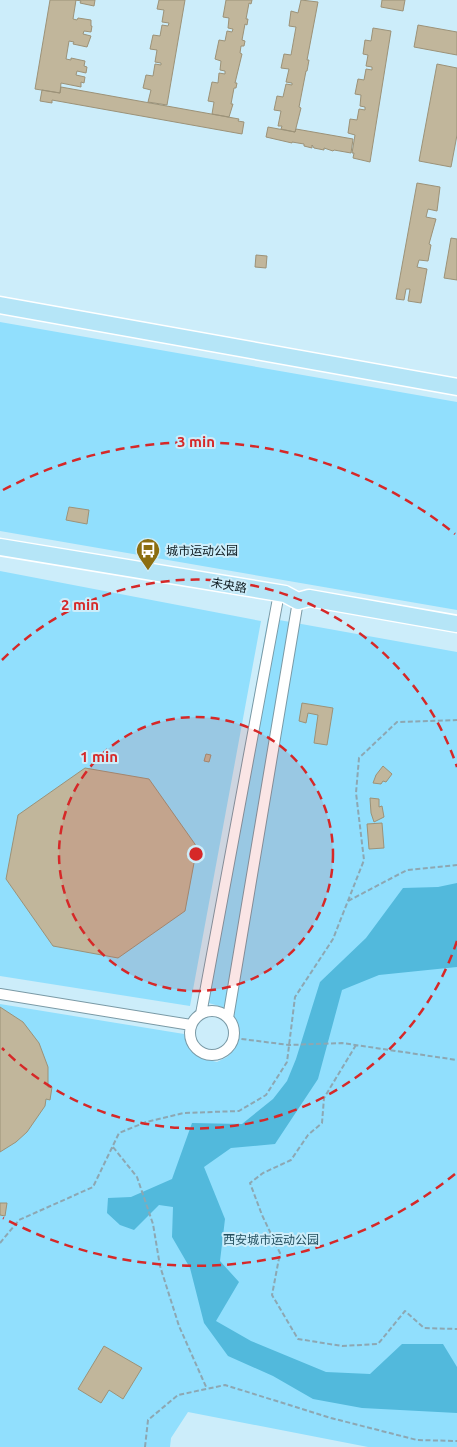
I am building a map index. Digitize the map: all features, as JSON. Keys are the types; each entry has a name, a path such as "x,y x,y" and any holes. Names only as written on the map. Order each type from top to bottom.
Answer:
{"main road":[{"path":"0,305 457,387"},
{"name":"未央路","path":"0,546 286,594 298,601 309,598 457,624"}],"street":[{"path":"201,1014 215,1012 228,1018 234,1031 234,1038 227,1050 220,1054 207,1055 200,1052 194,1047 191,1040 191,1026 201,1014 279,593"},
{"path":"228,1018 298,601"},
{"path":"0,994 191,1026"}],"path":[{"path":"0,1243 19,1220 93,1188 119,1134 146,1122 184,1113 239,1111 266,1095 287,1062 295,997 333,939 364,860 356,794 359,758 397,722 457,720"},
{"path":"348,901 407,870 457,865"},
{"path":"234,1038 289,1045 342,1043 457,1060"},
{"path":"356,1045 324,1098 322,1122 308,1135 291,1160 263,1173 250,1183 262,1215 280,1253 272,1295 298,1339 342,1346 378,1344 405,1311 424,1328 457,1329"},
{"path":"113,1146 137,1177 153,1224 160,1266 179,1326 207,1389"},
{"path":"145,1447 148,1420 178,1395 225,1385 331,1418 417,1440 457,1441"}],"green space":[{"path":"0,322 457,402 457,610 0,531"},
{"path":"0,571 261,621 190,1006 0,976"},
{"name":"西安城市运动公园","path":"268,618 457,652 457,1447 368,1447 188,1412 171,1438 170,1447 0,1447 0,1004 184,1034 190,1047 196,1054 217,1062 232,1052 238,1039 235,1020 226,1009 200,1001"}],"shaded area":[{"path":"457,883 457,967 379,975 342,990 318,1079 275,1144 231,1148 204,1167 225,1219 220,1261 239,1282 216,1321 251,1341 326,1372 370,1374 402,1344 443,1344 457,1367 457,1413 362,1408 313,1399 273,1376 228,1356 204,1323 190,1268 172,1237 173,1207 159,1205 134,1230 120,1225 107,1213 108,1198 131,1197 172,1179 192,1123 242,1124 273,1099 287,1081 296,1059 320,982 366,938 403,888 438,887"}],"building":[{"path":"50,0 76,0 73,19 91,20 92,26 91,32 84,31 83,34 91,36 87,47 73,44 74,42 69,41 66,59 71,60 71,58 85,61 86,73 77,71 76,75 85,77 84,83 81,82 81,87 61,83 60,93 35,89"},
{"path":"76,0 95,0 94,6 80,3 81,1"},
{"path":"159,0 185,0 167,105 148,102 151,90 143,88 146,75 153,76 155,64 161,65 161,63 155,62 157,50 150,49 153,35 160,36 162,25 168,26 169,23 162,22 164,10 157,9"},
{"path":"226,0 252,0 251,4 249,3 246,19 248,19 247,25 245,24 242,40 245,41 244,46 241,46 240,53 242,54 229,117 212,114 214,102 208,101 212,82 218,83 219,73 225,74 225,71 220,70 221,61 215,59 219,40 225,41 227,31 232,32 233,29 228,28 229,18 223,17"},
{"path":"301,0 318,2 299,107 301,108 295,132 281,129 282,126 278,126 281,111 274,110 277,96 283,97 286,84 292,85 292,83 286,82 289,69 281,68 284,54 291,55 296,27 289,26 291,11 298,13"},
{"path":"382,0 405,0 403,11 381,7"},
{"path":"418,25 457,32 457,55 414,47"},
{"path":"373,28 391,31 370,162 353,158 355,135 348,133 350,119 357,120 359,109 365,110 365,107 360,106 361,95 355,94 358,79 364,80 366,69 372,70 372,67 366,66 368,55 363,54 365,40 371,41"},
{"path":"437,64 457,68 457,135 451,167 419,161"},
{"path":"61,87 239,119 238,121 244,122 242,134 52,100 52,103 40,101 42,90 60,93"},
{"path":"268,127 295,132 296,129 353,139 351,153 314,148 312,145 312,148 304,146 304,144 266,137"},
{"path":"417,183 440,187 437,211 428,209 426,217 436,219 429,244 431,245 428,261 419,260 417,267 427,269 421,303 408,301 410,289 406,289 404,300 396,299"},
{"path":"451,238 457,239 457,280 444,278"},
{"path":"256,255 267,256 266,268 255,267"},
{"path":"69,507 89,510 87,524 66,520"},
{"path":"302,703 333,708 327,745 314,743 318,715 308,713 306,723 299,721"},
{"path":"206,754 211,755 209,762 204,761"},
{"path":"383,766 392,774 386,782 383,781 381,784 373,783 376,775"},
{"path":"85,768 149,779 197,847 185,911 118,958 53,946 6,879 18,815"},
{"path":"370,798 379,799 379,807 382,806 384,817 374,822 371,813"},
{"path":"382,823 384,848 369,849 367,824"},
{"path":"0,1007 23,1022 39,1043 48,1067 48,1087 52,1087 50,1100 46,1099 45,1106 27,1132 0,1152"},
{"path":"0,1203 7,1203 5,1216 0,1215"},
{"path":"104,1346 142,1368 123,1399 109,1390 101,1403 78,1389"}],"place":[{"name":"城市运动公园","path":"148,571"}]}
